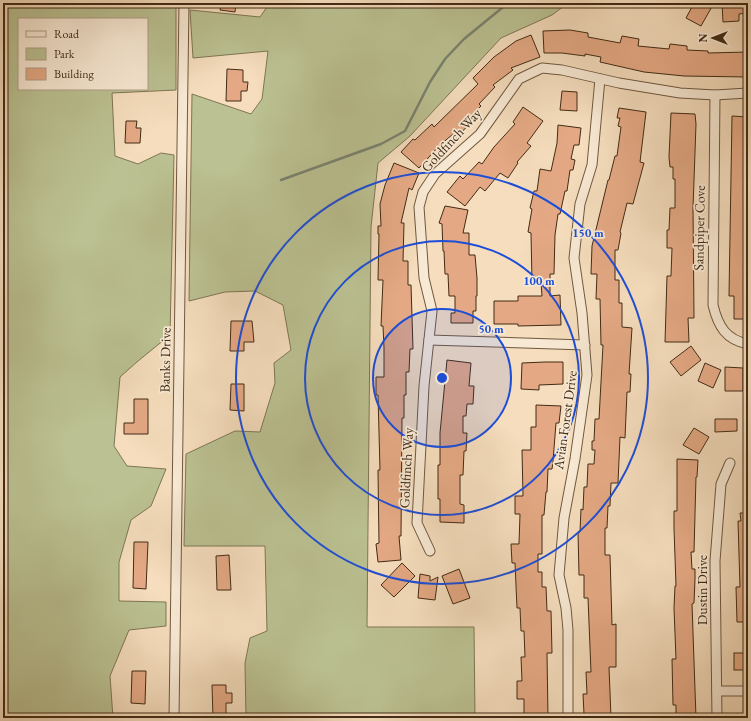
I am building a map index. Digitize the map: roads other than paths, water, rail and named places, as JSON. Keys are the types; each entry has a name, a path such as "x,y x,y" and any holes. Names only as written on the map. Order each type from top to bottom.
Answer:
{"street":[{"name":"Banks Drive","path":"174,718 184,3"},
{"name":"Goldfinch Way","path":"430,551 417,523 424,386 432,311 424,278 420,207 423,192 435,174 480,134 519,79 542,68 562,70 669,92 715,95 748,93"},
{"name":"Avian Forest Drive","path":"568,718 568,630 566,608 559,575 564,518 575,459 587,375 582,312 574,258 580,204 592,165 600,79"},
{"name":"Sandpiper Cove","path":"715,95 714,305 718,323 723,331 733,340 748,344"},
{"path":"429,340 585,345"},
{"name":"Dustin Drive","path":"717,718 715,576 718,512 721,484 730,463"},
{"path":"717,691 748,691"}],"waterway":[{"path":"281,180 381,144 405,131 430,82 445,59 464,39 508,3"}]}
